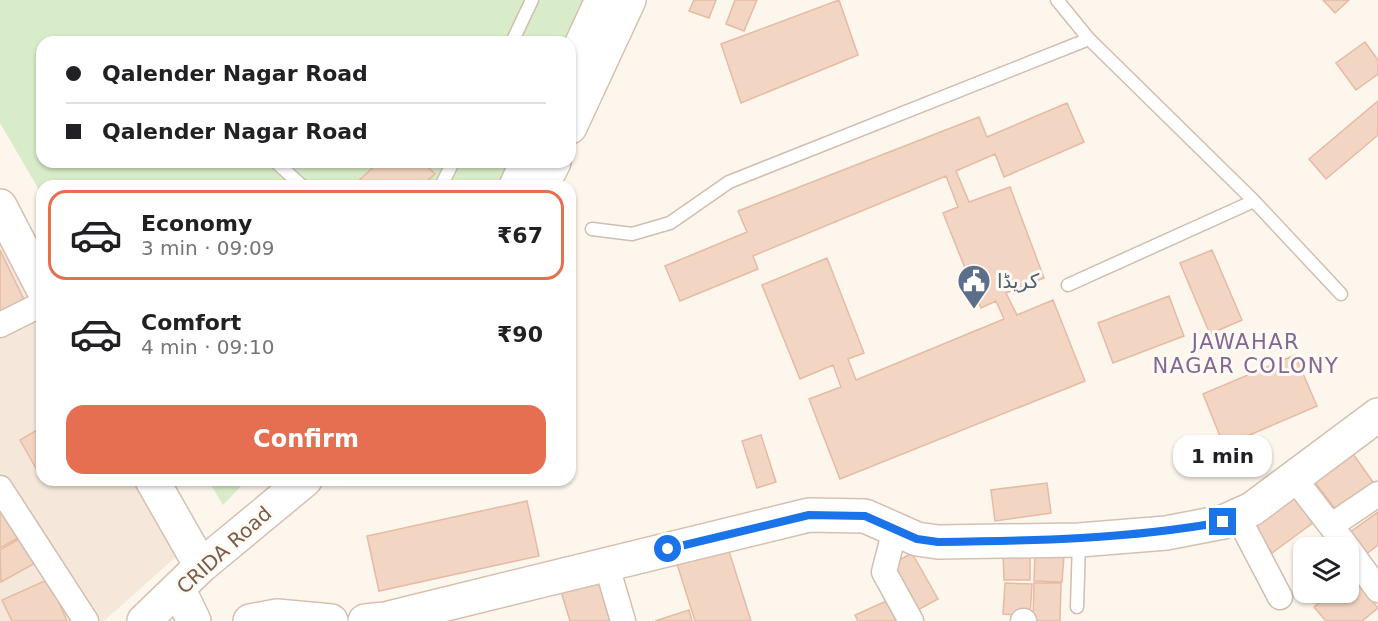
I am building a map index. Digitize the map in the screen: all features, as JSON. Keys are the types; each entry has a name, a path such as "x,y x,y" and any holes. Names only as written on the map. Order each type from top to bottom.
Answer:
{"street":[{"path":"576,56 602,0"},
{"path":"576,114 629,0"},
{"path":"0,206 36,275"},
{"path":"0,325 36,307"},
{"path":"365,621 385,619 809,515 865,516 917,539 938,542 1080,540 1166,533 1223,522 1238,517 1378,415"},
{"path":"1294,478 1340,537"},
{"path":"155,486 201,566"},
{"name":"CRIDA Road","path":"144,621 179,590 201,566 298,486"},
{"path":"0,488 86,621"},
{"path":"1332,525 1378,494"},
{"path":"1238,517 1280,597"},
{"path":"895,529 884,572 911,621"},
{"path":"606,563 623,621"},
{"path":"1359,563 1378,590"},
{"path":"179,590 194,621"},
{"path":"250,621 277,615 331,621"}],"lane":[{"path":"515,36 532,0"},
{"path":"1057,0 1089,39 1254,201 1341,294"},
{"path":"592,229 632,234 670,223 729,182 1089,39"},
{"path":"282,168 296,180"},
{"path":"1068,285 1254,201"},
{"path":"1077,607 1080,540"}],"shaded area":[{"path":"0,245 36,308 36,486 139,486 179,554 104,621 0,621"}],"green space":[{"path":"0,0 591,0 573,36 36,36 36,168 513,168 506,180 36,180 36,185 0,123"},
{"path":"212,486 241,486 223,505"}],"building":[{"path":"694,0 716,0 709,18 689,11"},
{"path":"735,0 757,0 744,31 726,24"},
{"path":"839,0 858,55 741,103 721,44"},
{"path":"1323,0 1349,0 1335,13"},
{"path":"1365,42 1378,60 1378,74 1356,90 1336,63"},
{"path":"1378,101 1378,135 1326,179 1309,159"},
{"path":"1067,103 1084,142 1004,177 995,154 956,171 969,202 1010,187 1044,278 1006,293 1017,315 1053,300 1085,381 840,479 809,399 841,387 833,365 800,379 762,285 827,258 864,353 848,359 856,380 1004,319 996,301 981,308 943,213 958,207 946,176 753,256 758,269 680,301 665,266 747,232 738,211 979,117 987,137"},
{"path":"372,168 429,168 435,174 428,180 360,180"},
{"path":"0,250 26,304 0,317"},
{"path":"1212,250 1242,320 1210,334 1180,263"},
{"path":"1169,296 1184,336 1113,363 1098,323"},
{"path":"1295,355 1317,406 1224,446 1203,394"},
{"path":"36,431 36,468 20,440"},
{"path":"761,435 776,482 757,488 742,441"},
{"path":"1346,444 1378,489 1340,515 1307,472"},
{"path":"1047,483 1051,513 995,521 991,490"},
{"path":"1290,490 1314,522 1272,553 1248,520"},
{"path":"527,501 539,556 379,591 367,536"},
{"path":"0,503 21,536 0,548"},
{"path":"1378,512 1378,545 1365,555 1359,547 1359,537 1352,537 1349,533"},
{"path":"22,537 37,562 1,582 0,550"},
{"path":"728,548 751,621 695,621 677,564"},
{"path":"912,553 938,599 914,612 888,566"},
{"path":"1003,553 1030,553 1030,580 1004,580"},
{"path":"1035,554 1064,555 1062,582 1034,581"},
{"path":"604,575 618,621 570,621 560,588"},
{"path":"49,579 67,621 12,621 2,600"},
{"path":"1005,583 1032,584 1030,616 1003,614"},
{"path":"1034,583 1061,583 1060,621 1033,621"},
{"path":"1359,585 1378,608 1362,621 1326,621 1314,607 1319,603 1359,603"},
{"path":"893,598 904,621 858,621 855,615"},
{"path":"689,610 692,621 655,621"}],"place":[{"name":"کریڈا","path":"974,310"}],"district":[{"name":"JAWAHAR NAGAR COLONY","path":"1246,354"}],"route":[{"path":"668,549 809,515 865,516 917,539 938,542 1080,540 1166,533 1223,522"}]}
